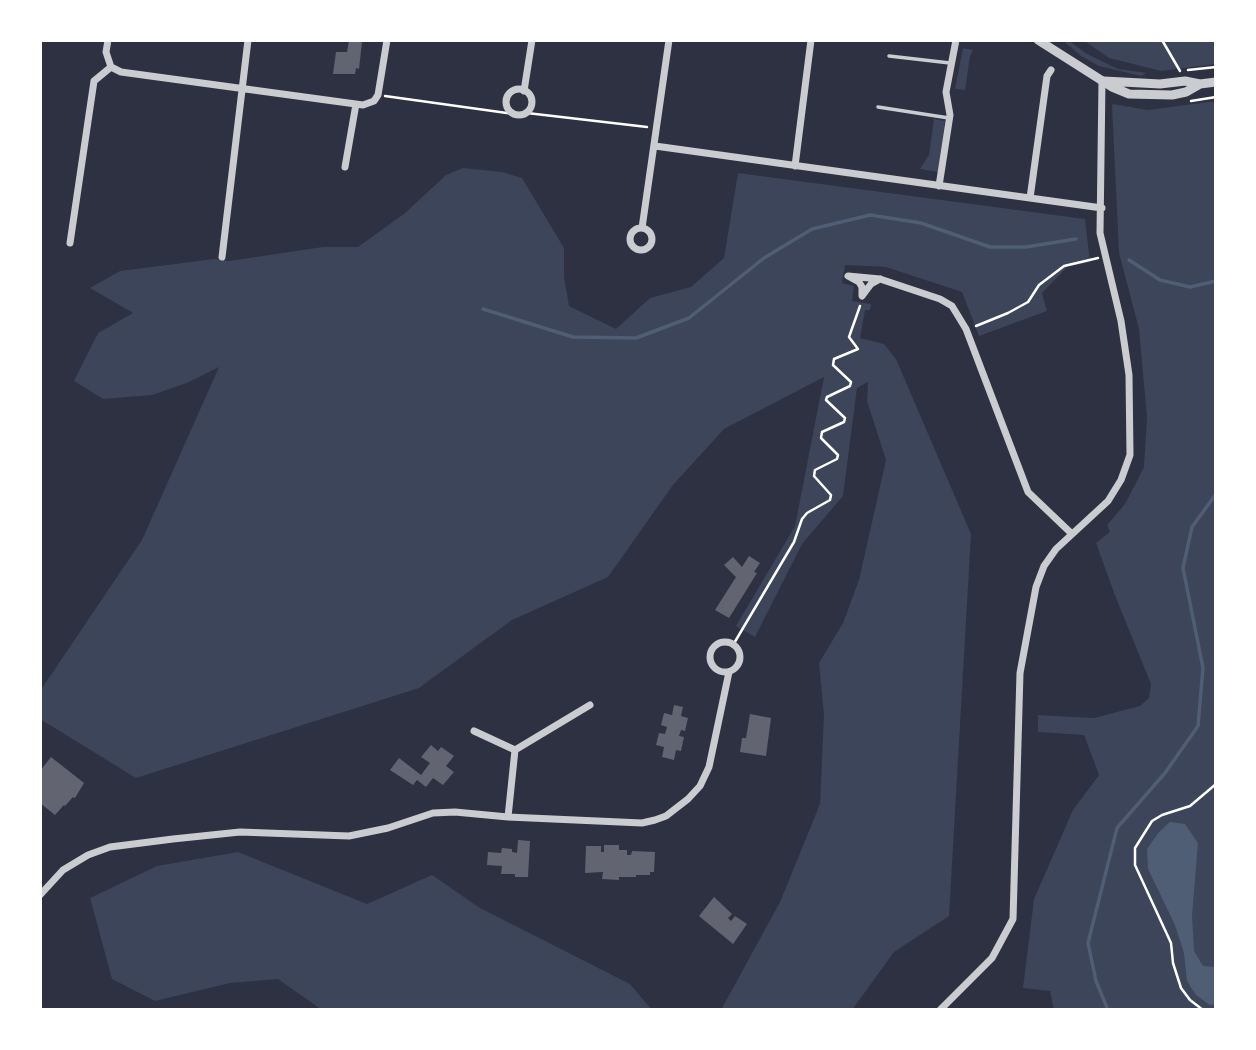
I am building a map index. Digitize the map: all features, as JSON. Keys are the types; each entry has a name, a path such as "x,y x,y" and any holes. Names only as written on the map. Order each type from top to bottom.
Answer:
{"street":[{"path":"108,40 106,52 111,67 121,72 356,104 369,104 379,95 387,40"},
{"path":"222,257 248,40"},
{"path":"524,91 513,91 509,95 507,106 514,114 527,113 531,108 532,101 524,91 532,40"},
{"path":"642,228 668,40"},
{"path":"795,166 811,40"},
{"path":"939,186 949,119 946,92 956,40"},
{"path":"1038,40 1121,91 1139,95 1172,95 1186,92 1200,84 1216,82"},
{"path":"1051,40 1062,56"},
{"path":"70,243 94,81 111,67"},
{"path":"1030,198 1047,76 1051,70"},
{"path":"940,1010 992,958 1013,919 1020,673 1036,587 1044,566 1056,549 1108,501 1121,480 1130,455 1129,376 1121,321 1100,233 1102,81"},
{"path":"345,167 356,104"},
{"path":"655,146 1102,208"},
{"path":"862,296 862,287 848,276 880,279 952,306 966,329 1028,492 1072,534"},
{"path":"862,296 871,284 880,279"},
{"path":"40,895 63,870 88,855 110,847 240,832 349,836 388,828 433,813 642,823 666,816 700,786 709,767 729,672 739,662 739,652 733,645 718,644 709,656 715,669 729,672"},
{"path":"514,750 590,705"},
{"path":"474,731 514,750"},
{"path":"508,817 514,750"}],"lane":[{"path":"890,56 952,63"},
{"path":"878,107 949,119"}],"path":[{"path":"1162,40 1180,71"},
{"path":"379,95 514,114"},
{"path":"527,113 657,129"},
{"path":"966,329 1028,302 1039,285 1064,266 1104,257"},
{"path":"733,645 794,542 802,519 807,513 830,500 831,495 814,476 816,470 837,459 838,455 821,438 822,432 844,422 845,418 826,400 850,386 851,382 833,365 834,359 858,349 849,337 858,317 862,296"},
{"path":"1203,1010 1190,1000 1181,988 1173,963 1171,943 1135,865 1135,848 1153,821 1162,815 1190,806 1216,783"}],"shaded area":[{"path":"1062,40 1068,40 1087,54 1118,69 1147,73 1141,76 1099,66 1081,56"},
{"path":"1083,40 1216,40 1216,64 1161,71 1109,58"},
{"path":"963,48 973,50 965,90 955,89"},
{"path":"1216,101 1216,1010 1054,1010 1050,991 1023,988 1034,899 1073,810 1099,775 1084,735 1038,732 1038,715 1094,718 1140,706 1149,698 1151,684 1096,543 1110,532 1107,525 1125,504 1144,467 1147,417 1139,329 1119,253 1112,106 1148,110"},
{"path":"934,119 945,121 938,172 920,169 929,155"},
{"path":"463,168 502,172 522,178 564,248 564,277 569,306 616,329 650,298 691,287 724,258 738,173 1085,219 1090,262 1067,267 1042,293 1047,311 979,336 962,292 886,267 845,265 842,283 854,286 852,301 871,304 870,310 865,310 860,338 884,344 896,359 971,534 949,916 894,952 852,1010 721,1010 780,902 820,804 824,715 819,663 843,623 859,580 886,460 867,401 868,382 857,388 843,496 802,544 755,637 736,626 795,526 824,377 724,429 673,485 608,577 512,620 419,688 136,778 40,719 40,691 142,540 219,367 187,383 152,395 103,399 74,381 98,333 133,313 90,288 120,271 214,259 229,261 323,247 358,247 405,213 446,175"},
{"path":"1170,822 1185,824 1198,843 1192,916 1194,951 1203,966 1216,967 1216,1004 1210,1005 1196,995 1187,981 1184,953 1175,925 1148,869 1147,849"},
{"path":"238,852 367,904 432,875 480,908 630,984 652,1010 322,1010 278,979 230,983 155,1001 112,979 90,898 157,866"}],"building":[{"path":"349,40 362,42 359,69 356,68 355,74 333,74 336,52 347,52"},
{"path":"749,556 760,563 754,572 757,573 729,618 715,610 736,577 724,565 733,557 742,567"},
{"path":"674,705 683,707 681,716 688,718 685,731 681,730 679,736 684,737 681,751 676,750 674,760 662,757 664,747 656,745 659,733 665,734 667,727 661,725 664,713 672,715"},
{"path":"750,714 771,718 766,756 740,752 742,738 746,738"},
{"path":"431,745 438,751 441,747 454,756 446,766 454,772 443,785 433,778 426,787 417,780 413,785 390,770 399,758 421,775 430,763 421,757"},
{"path":"51,757 84,783 75,798 55,815 40,803 40,771"},
{"path":"518,840 530,841 528,877 501,874 502,866 487,865 488,852 501,853 502,848 512,849 512,852 517,853"},
{"path":"604,845 619,845 619,850 627,850 627,855 631,855 632,851 655,852 654,872 636,877 619,877 619,880 602,879 603,872 585,873 586,846 601,846 601,852 604,852"},
{"path":"714,897 732,914 728,918 731,921 735,916 747,924 733,944 699,916"}],"waterway":[{"path":"483,309 573,337 636,338 689,318 764,258 812,229 870,215 921,223 990,247 1026,247 1076,239"},
{"path":"1129,260 1160,280 1190,287 1216,281"},
{"path":"1108,1010 1096,981 1088,943 1117,828 1165,773 1198,726 1203,668 1183,568 1192,527 1216,494"}]}
